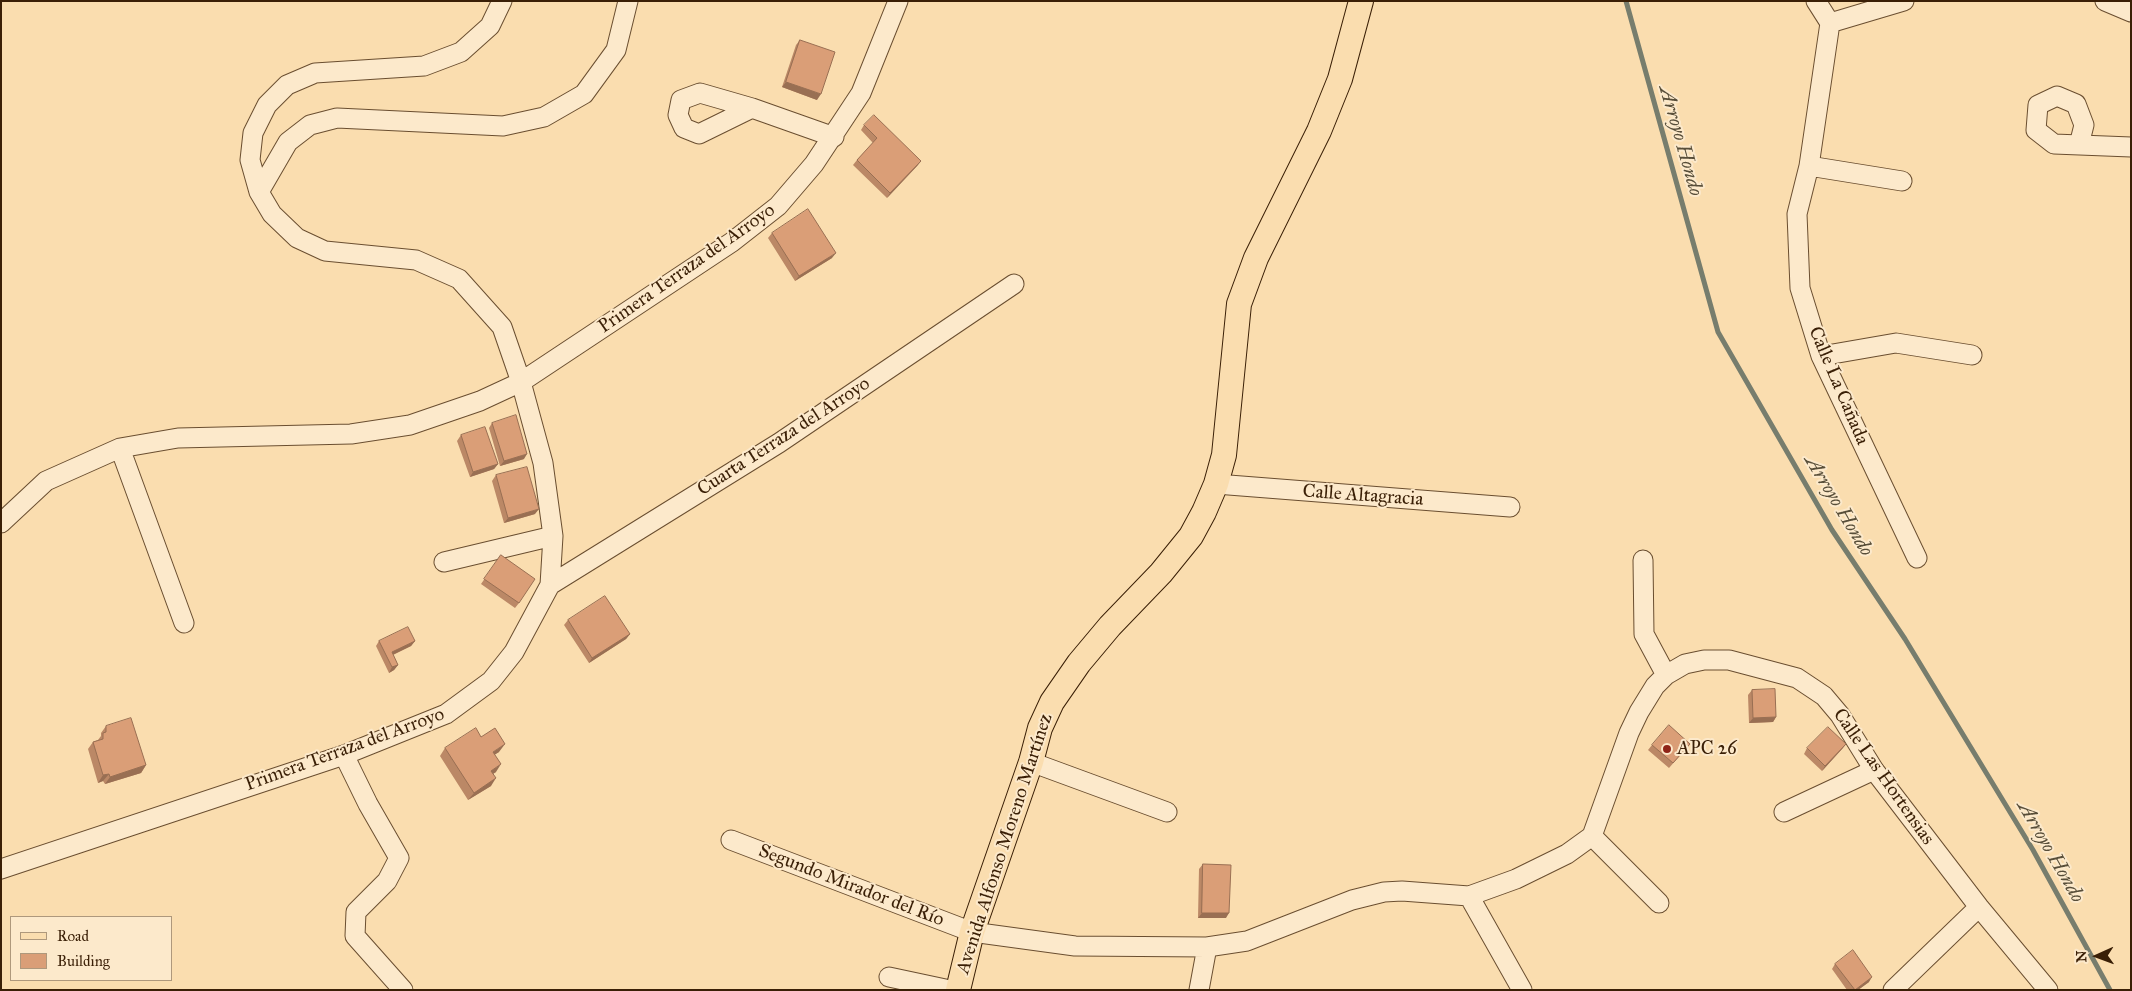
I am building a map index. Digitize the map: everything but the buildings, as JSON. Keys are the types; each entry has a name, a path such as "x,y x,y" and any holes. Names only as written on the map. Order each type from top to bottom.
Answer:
{"main road":[{"name":"Avenida Alfonso Moreno Martínez","path":"958,990 972,932 1031,762 1040,728 1052,702 1063,683 1110,626 1161,573 1191,536 1216,484 1224,455 1239,304 1256,258 1319,131 1340,79 1361,1"}],"street":[{"path":"502,1 490,26 461,52 424,66 315,73 288,84 267,105 253,133 250,160 259,192 272,214 297,238 325,251 416,260 459,279 502,327 521,382"},
{"path":"259,192 288,142 310,125 328,120 337,118 503,126 544,117 584,94 616,50 628,1"},
{"name":"Primera Terraza del Arroyo","path":"1,523 46,481 120,448 178,438 351,434 410,425 480,401 521,382 732,242 778,206 834,137 861,93 898,1"},
{"path":"1816,1 1830,23 1904,1"},
{"path":"2105,1 2131,12"},
{"name":"Calle La Cañada","path":"1830,23 1809,166 1797,214 1800,288 1821,356 1917,558"},
{"path":"752,108 834,137"},
{"path":"2080,145 2131,147"},
{"path":"1809,166 1902,181"},
{"name":"Cuarta Terraza del Arroyo","path":"550,585 779,443 1014,284"},
{"path":"1821,356 1896,342 1972,355"},
{"name":"Primera Terraza del Arroyo","path":"1,869 344,754 446,714 491,681 514,652 550,585 553,536 543,462 521,382"},
{"path":"120,448 184,623"},
{"name":"Calle Altagracia","path":"1216,484 1510,507"},
{"path":"444,562 553,536"},
{"path":"1522,990 1469,896 1516,880 1539,869 1566,854 1592,836 1629,733 1649,695 1666,675 1646,640 1643,628 1643,560"},
{"name":"Calle Las Hortensias","path":"1666,675 1694,661 1739,661 1797,678 1812,686 1833,706 1874,770 1979,907 2048,990"},
{"path":"344,754 368,804 399,858 387,881 356,912 356,936 403,990"},
{"path":"1031,762 1167,812"},
{"path":"1784,812 1874,770"},
{"path":"1592,836 1659,903"},
{"name":"Segundo Mirador del Río","path":"731,840 972,932 1075,946 1207,947 1254,939 1352,900 1384,892 1402,891 1469,896"},
{"path":"1892,990 1979,907"},
{"path":"1203,989 1207,947"},
{"path":"890,977 950,990"}],"waterway":[{"name":"Arroyo Hondo","path":"1626,1 1718,332 1832,530 1905,639 2033,850 2110,990"}],"place":[{"name":"APC 26","path":"1667,749"}]}
